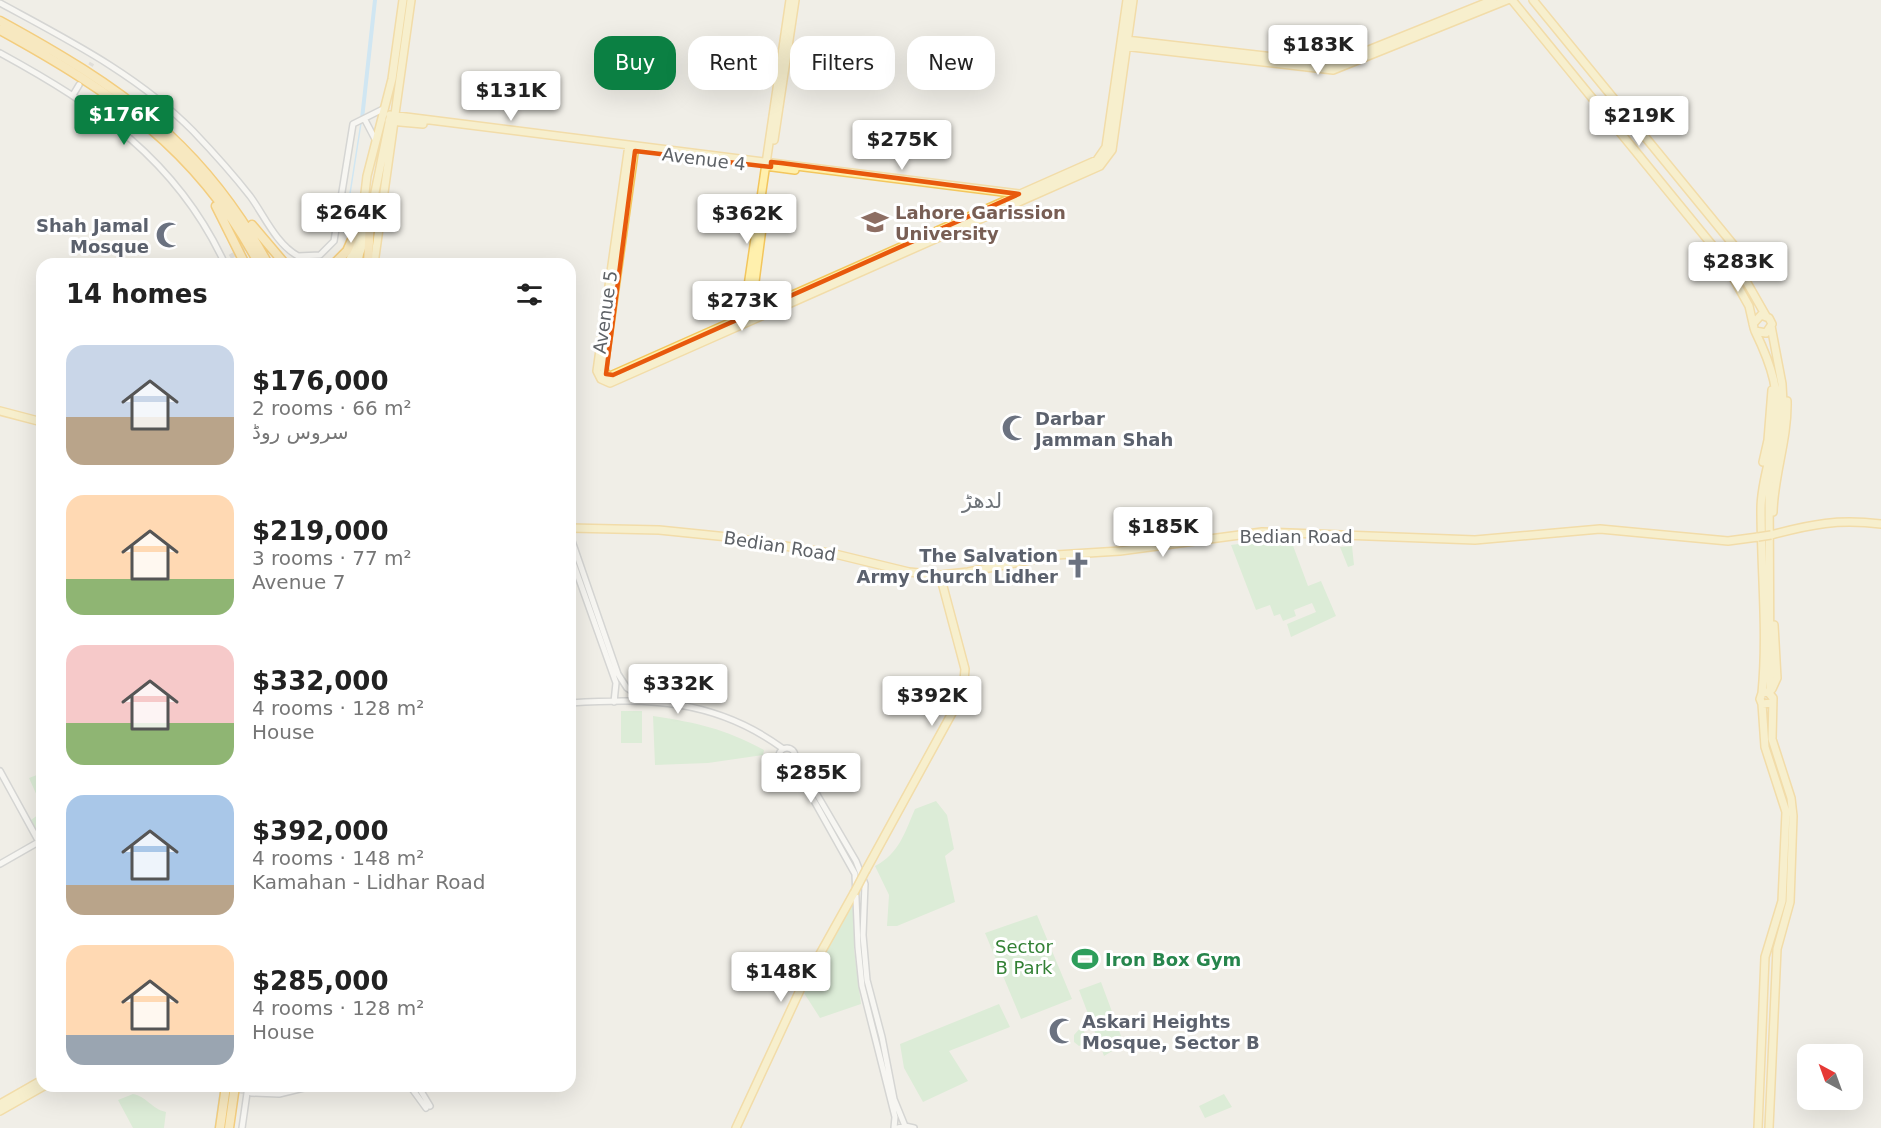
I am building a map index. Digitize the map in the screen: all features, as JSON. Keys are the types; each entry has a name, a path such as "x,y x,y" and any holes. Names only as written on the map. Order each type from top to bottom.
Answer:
{"highway":[{"path":"0,21 95,75 133,102 186,149 233,205 264,258"},
{"path":"0,30 63,65 121,103 189,166 231,218 255,258"},
{"path":"189,166 219,210 242,258"},
{"path":"233,205 268,234 282,258"},
{"path":"367,258 370,220"},
{"path":"340,258 347,251 360,224"},
{"path":"366,258 367,232"},
{"path":"268,234 273,258"},
{"path":"220,1128 225,1092"},
{"path":"229,1128 234,1092"}],"main road":[{"path":"350,258 360,235 367,176 392,79 403,0"},
{"path":"358,258 370,220 396,106 411,0"},
{"path":"777,165 771,150 790,0"},
{"path":"777,165 771,150 795,0"},
{"path":"1124,43 1127,0"},
{"path":"1124,43 1133,0"},
{"path":"1124,43 1333,70 1494,3 1507,0"},
{"path":"1512,0 1715,248 1749,306 1754,327 1775,382 1777,414 1761,500 1764,668"},
{"path":"1533,0 1736,248 1742,274 1771,326 1786,381 1787,419 1775,477 1772,535 1777,678 1775,687 1760,699 1765,747 1786,809 1782,902 1765,957 1758,1128"},
{"name":"Avenue 5","path":"632,148 598,366 600,378 606,382 613,382 1017,198 1100,166 1110,154 1124,43"},
{"path":"393,132 406,120 396,106"},
{"path":"375,258 393,119"},
{"name":"Avenue 4","path":"393,119 755,165 777,165 1017,198"},
{"path":"767,179 755,165 771,150"},
{"path":"757,315 747,293 767,179 777,165"},
{"path":"767,179 777,165"},
{"path":"1754,327 1758,316 1767,316"},
{"path":"1754,327 1763,334 1771,326"},
{"path":"1768,692 1769,482 1780,437 1783,403 1775,344"},
{"path":"1766,354 1772,407 1761,472 1758,537 1761,657 1768,692 1773,698 1772,739 1792,804 1790,891 1776,949 1769,1128"},
{"path":"0,411 36,420"},
{"name":"Bedian Road","path":"576,528 659,530 728,537 835,554 909,572 940,575 968,572 1056,555 1120,551 1262,532 1474,540 1600,529 1728,541 1772,535 1827,522 1850,520 1881,525"},
{"path":"736,1128 801,988 953,715 964,688 965,669 960,645 940,575"},
{"path":"1762,704 1772,703"},
{"path":"1776,782 1782,775"},
{"path":"0,1104 36,1083"},
{"path":"0,1111 36,1091"}],"street":[{"path":"0,3 139,84 190,128 227,168 268,234 298,255 312,257 328,250 334,241 339,224 351,130 361,120 385,108"},
{"path":"0,53 73,95 131,137 160,166 194,206 222,258"},
{"path":"92,63 96,57"},
{"path":"73,95 79,85"},
{"path":"361,120 377,142"},
{"path":"576,555 596,621 616,675 633,699 678,706 710,715 756,735 781,750 792,749 862,873 866,892 863,952 869,1001 882,1037 894,1099 905,1126"},
{"path":"576,567 587,592"},
{"path":"614,702 617,690 616,675"},
{"path":"576,705 633,699 679,703 710,711 743,725 781,750"},
{"path":"781,750 780,761 789,764 800,774 855,874 858,956 896,1128 905,1126 914,1128"},
{"path":"789,764 795,757"},
{"path":"0,771 36,834"},
{"path":"0,864 36,843"},
{"path":"242,1128 249,1092"},
{"path":"267,1092 279,1094 287,1092"},
{"path":"415,1092 428,1107 420,1092"}],"highlighted area":[{"path":"635,151 771,167 771,162 781,163 1019,194 613,375 606,374"}],"green space":[{"path":"1266,540 1292,543 1308,586 1321,581 1336,616 1291,637 1287,624 1316,612 1312,603 1294,610 1296,616 1283,621 1280,614 1274,616 1270,605 1256,610 1231,545"},
{"path":"1352,546 1354,565 1348,567 1340,547"},
{"path":"621,711 642,711 642,743 621,743"},
{"path":"653,716 723,731 764,750 763,755 708,763 655,765"},
{"path":"36,775 36,794 29,778"},
{"path":"936,801 947,815 954,849 945,856 955,902 897,926 887,926 889,895 875,866 896,849 915,809"},
{"path":"36,816 36,829 31,820"},
{"path":"856,896 854,949 861,1004 820,1018 804,993"},
{"name":"Sector B Park","path":"1037,915 1072,999 1021,1019 985,933"},
{"path":"1101,982 1124,1044 1104,1056 1079,990"},
{"path":"999,1004 1010,1027 949,1051 968,1081 923,1102 904,1068 900,1044"},
{"path":"1082,1026 1088,1042 1079,1046 1074,1042 1074,1035"},
{"path":"133,1094 166,1112 164,1128 133,1128 118,1100"},
{"path":"1224,1094 1232,1107 1205,1118 1199,1106"}],"waterway":[{"path":"362,119 375,0"},
{"path":"344,232 361,123"},
{"path":"215,1128 220,1092"}],"tunnel":[{"path":"79,85 92,63"},
{"path":"230,257 249,245"},
{"path":"244,1092 249,1093"}],"place":[{"name":"Lahore Garission University","path":"875,222"},
{"name":"Shah Jamal Mosque","path":"169,235"},
{"name":"Darbar Jamman Shah","path":"1015,428"},
{"name":"The Salvation Army Church Lidher","path":"1078,565"},
{"name":"Iron Box Gym","path":"1085,959"},
{"name":"Askari Heights Mosque, Sector B","path":"1062,1031"}],"district":[{"name":"لدھڑ","path":"982,501"}]}
